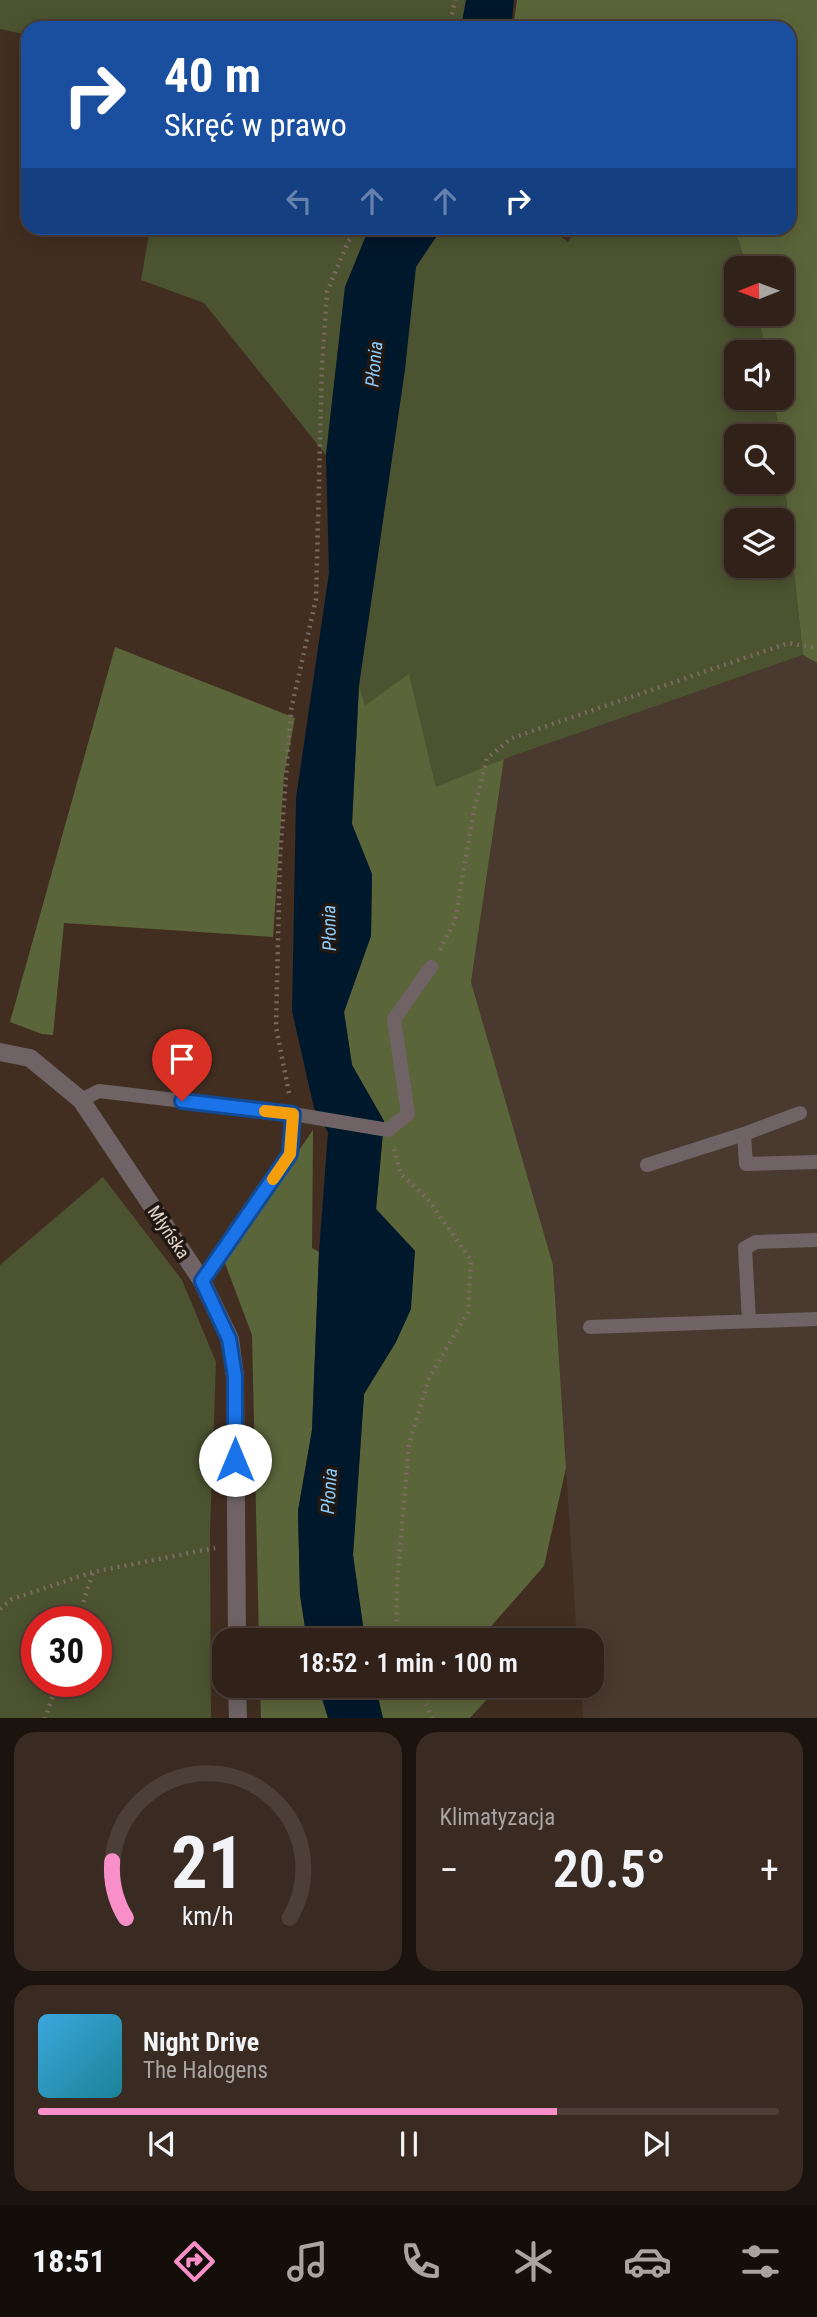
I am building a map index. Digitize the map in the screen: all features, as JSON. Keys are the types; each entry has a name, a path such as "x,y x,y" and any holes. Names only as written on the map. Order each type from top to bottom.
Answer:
{"street":[{"name":"Młyńska","path":"0,1052 30,1058 81,1100 202,1281 229,1339 235,1376 237,1628"},
{"path":"237,1698 238,1718"}],"lane":[{"path":"81,1100 99,1091 293,1114 388,1130 408,1114 394,1019 431,967"},
{"path":"647,1165 800,1113"},
{"path":"202,1281 290,1154 293,1114"},
{"path":"744,1134 746,1164 817,1162"},
{"path":"749,1321 745,1248 757,1242 817,1240"},
{"path":"590,1326 817,1320"}],"path":[{"path":"450,21 455,0"},
{"path":"293,1114 276,1027 280,857 291,710 316,599 321,365 327,292 353,235"},
{"path":"431,967 455,921 474,810 487,758 512,738 788,643 817,648"},
{"path":"388,1130 401,1174 427,1199 471,1260 468,1312 429,1378 409,1444 397,1583 396,1628"},
{"path":"0,1608 12,1599 93,1572 236,1544"},
{"path":"82,1606 93,1572"},
{"path":"45,1718 52,1697"},
{"path":"423,1698 433,1718"}],"shaded area":[{"path":"803,655 817,663 817,1718 583,1718 582,1698 604,1698 604,1628 576,1628 553,1265 471,982 504,759"}],"green space":[{"path":"0,0 466,0 462,21 21,21 21,34 0,29"},
{"path":"517,0 817,0 817,663 803,655 794,572 794,508 787,508 786,494 794,494 794,424 777,424 776,410 794,410 794,340 763,340 760,326 794,326 794,256 743,256 737,235 796,235 796,21 514,21"},
{"path":"149,235 367,235 345,287 326,455 204,303 141,280"},
{"path":"437,235 558,235 568,242 572,235 737,235 743,256 724,256 724,326 760,326 763,340 724,340 724,410 776,410 777,424 724,424 724,494 786,494 787,508 724,508 724,578 794,578 794,572 803,655 504,759 436,788 409,675 365,705 359,685 405,369 411,271"},
{"path":"115,647 295,718 284,775 273,937 64,923 53,1035 42,1034 10,1022"},
{"path":"409,674 436,787 504,759 471,982 553,1265 566,1468 544,1566 490,1628 363,1628 353,1555 364,1394 396,1342 415,1251 376,1209 384,1121 352,1065 344,1012 371,935 372,874 352,824 359,685 365,705"},
{"path":"313,1130 312,1248 319,1252 312,1430 298,1511 300,1595 305,1628 259,1628 252,1335 223,1258"},
{"path":"103,1177 182,1280 216,1362 210,1531 211,1718 0,1718 0,1265"},
{"path":"260,1698 322,1698 328,1718 261,1718"},
{"path":"378,1698 488,1698 470,1718 383,1718"}],"water":[{"path":"466,0 514,0 512,21 462,21"},
{"name":"Płonia","path":"366,235 437,235 416,267 405,369 359,685 352,824 372,874 371,936 344,1012 352,1065 384,1121 376,1209 415,1251 411,1309 396,1342 364,1394 353,1555 363,1628 305,1628 300,1595 298,1511 312,1430 319,1252 328,1132 314,1108 292,1011 296,798 329,573 326,455 345,287"},
{"path":"322,1698 378,1698 383,1718 328,1718"}],"slow traffic":[{"path":"265,1111 293,1114 290,1154 273,1179"}],"route":[{"path":"182,1101 293,1114 290,1154 202,1281 229,1339 235,1376 235,1460"}]}
